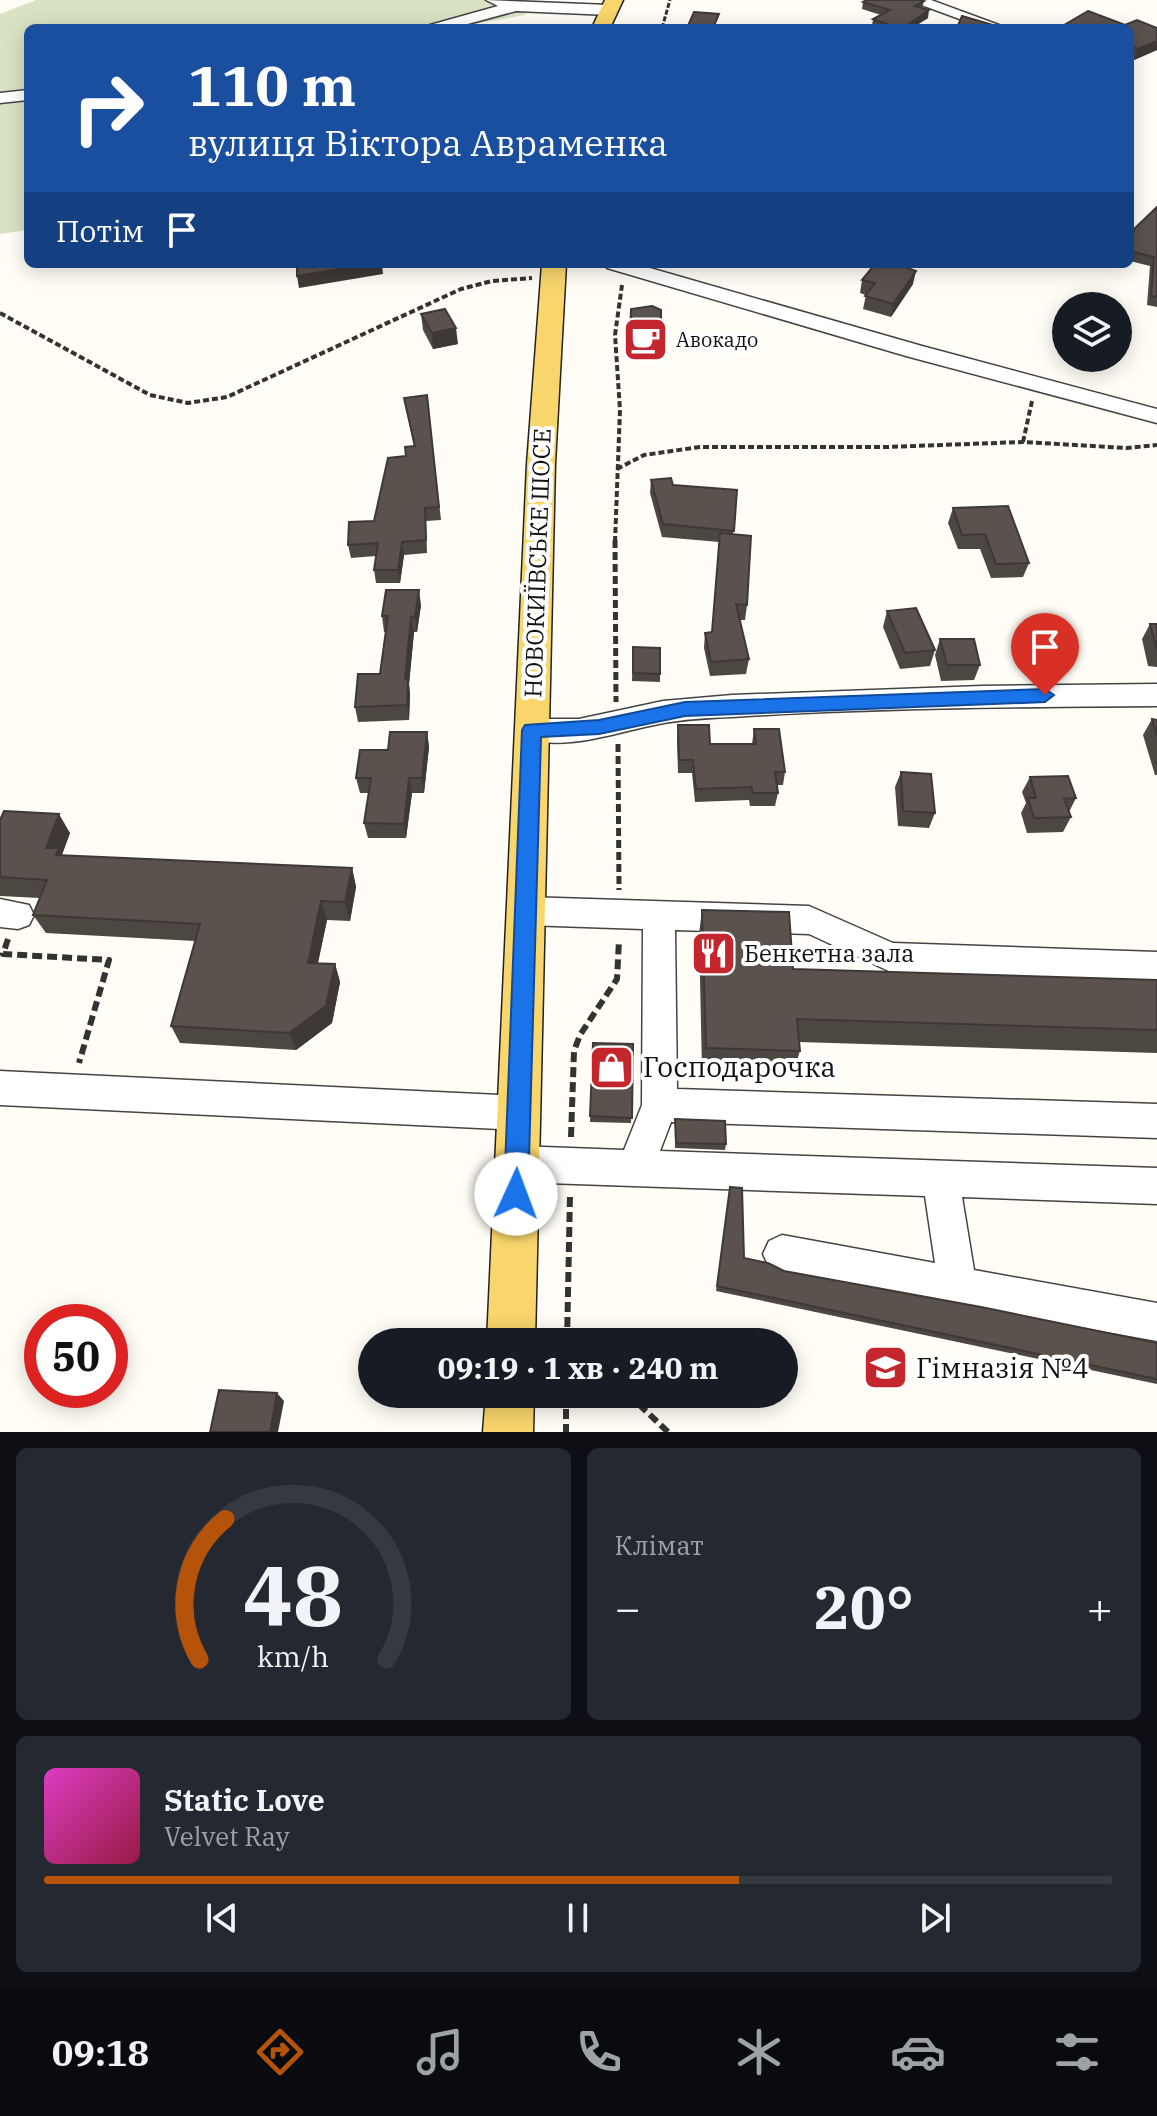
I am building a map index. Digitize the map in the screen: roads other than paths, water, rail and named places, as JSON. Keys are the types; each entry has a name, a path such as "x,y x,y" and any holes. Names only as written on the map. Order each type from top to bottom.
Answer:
{"main road":[{"path":"603,24 612,5"},
{"name":"НОВОКИЇВСЬКЕ ШОСЕ","path":"511,1328 541,464 553,271"},
{"path":"508,1432 509,1408"}],"street":[{"path":"494,0 515,6 612,5"},
{"path":"916,0 987,24"},
{"path":"450,24 515,6"},
{"path":"550,24 561,7"},
{"path":"0,98 24,95"},
{"path":"626,268 1033,384 1157,416"},
{"path":"532,730 579,730 663,712 732,706 982,697 1157,695"},
{"path":"526,911 809,920 826,925 874,952 893,958 1157,967"},
{"path":"635,1168 660,1105 659,915"},
{"path":"0,1088 519,1113"},
{"path":"660,1105 1157,1121"},
{"path":"517,1164 1157,1186"},
{"path":"941,1179 958,1286"},
{"path":"782,1254 1157,1322"}],"place":[{"name":"Авокадо","path":"645,340"},
{"name":"Бенкетна зала","path":"713,954"},
{"name":"Господарочка","path":"612,1067"},
{"name":"Гімназія №4","path":"885,1368"}]}
